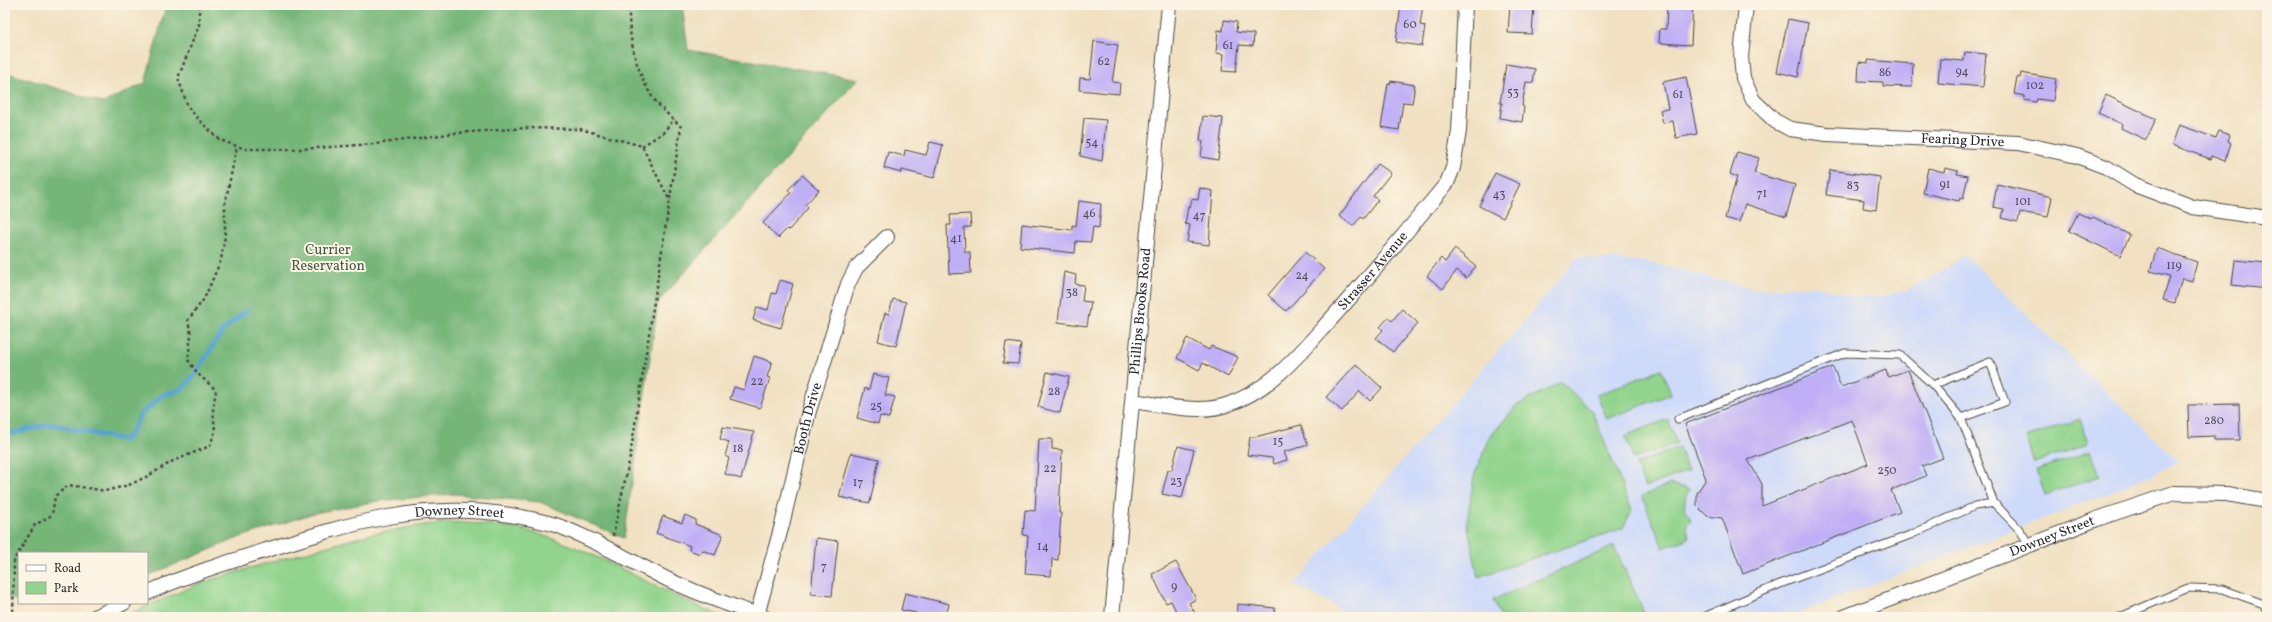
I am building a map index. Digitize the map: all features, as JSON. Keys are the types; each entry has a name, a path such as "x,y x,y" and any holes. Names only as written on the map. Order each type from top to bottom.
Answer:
{"street":[{"name":"Phillips Brooks Road","path":"1112,617 1169,5"},
{"name":"Strasser Avenue","path":"1133,401 1184,408 1208,408 1228,405 1248,396 1269,383 1287,367 1381,265 1446,183 1453,168 1459,131 1465,5"},
{"name":"Fearing Drive","path":"1746,5 1741,57 1743,78 1753,100 1775,121 1790,129 1827,134 2018,143 2077,156 2106,168 2135,185 2193,207 2267,218"},
{"name":"Booth Drive","path":"761,616 809,411 848,284 856,268 887,237"},
{"name":"Downey Street","path":"1844,617 2097,519 2174,493 2227,494 2267,501"},
{"name":"Downey Street","path":"148,592 178,579 338,528 391,515 421,511 489,512 529,518 560,527 610,550 673,582 761,616"},
{"path":"95,617 122,604"}],"lane":[{"path":"1678,419 1845,353 1900,355 1933,385 1961,418 1994,503 2018,528 2030,546"},
{"path":"1933,385 1990,362 2005,402 1961,418"},
{"path":"1704,617 1780,584 1910,535 1974,506 1994,503"},
{"path":"2120,617 2188,588 2222,589 2264,604 2267,613"}],"path":[{"path":"199,5 199,25 178,78 188,107 200,121 220,140 245,149 300,149 375,144 456,133 526,128 580,129 642,146 663,133 674,119"},
{"path":"610,550 630,457 681,127 652,96 636,63 628,20 629,5"},
{"path":"19,552 35,525 52,515 55,496 69,485 105,490 129,485 173,460 210,446 215,431 213,410 216,390 198,374 188,360 191,334 188,320 204,299 220,260 225,236 226,204 237,146"},
{"path":"642,146 670,201"},
{"path":"11,617 13,613 14,560 18,553"}],"shaded area":[{"path":"1965,255 2179,462 2114,491 1789,617 1344,617 1337,607 1294,585 1545,297 1577,257 1648,262 1756,289 1815,286 1855,297 1882,296 1907,290 1928,279"}],"green space":[{"name":"Currier Reservation","path":"166,5 682,5 688,50 858,79 658,302 624,538 540,502 454,494 378,501 314,513 238,538 148,576 148,552 18,552 18,600 5,597 5,72 103,103 145,83"},
{"path":"1661,369 1671,394 1607,419 1597,395"},
{"path":"1561,382 1592,411 1632,510 1623,528 1478,577 1467,522 1474,476 1490,437 1516,406"},
{"path":"1668,419 1677,443 1634,459 1625,436"},
{"path":"2080,419 2088,444 2034,463 2026,438"},
{"path":"1679,447 1688,471 1645,487 1636,464"},
{"path":"2091,451 2100,476 2045,495 2037,470"},
{"path":"1671,484 1689,489 1685,498 1685,508 1691,520 1686,525 1689,538 1663,548 1642,496"},
{"path":"452,522 506,527 528,531 563,542 678,597 724,617 122,617 198,584 260,565 371,534 430,524"},
{"path":"1614,546 1646,617 1501,617 1493,600"}],"building":[{"path":"1401,5 1423,5 1420,25 1425,26 1422,46 1396,42"},
{"path":"1510,5 1534,5 1532,34 1508,33"},
{"path":"1667,5 1693,5 1691,45 1659,43 1660,29 1666,29"},
{"path":"1788,19 1808,23 1798,77 1777,72"},
{"path":"1224,20 1237,22 1236,32 1254,34 1253,46 1239,45 1236,72 1222,71 1224,54 1216,53 1218,30 1223,31"},
{"path":"1094,41 1118,45 1112,82 1120,83 1119,94 1079,90 1080,78 1090,79"},
{"path":"1965,52 1986,54 1983,87 1938,83 1940,59 1964,61"},
{"path":"1868,60 1913,64 1912,87 1883,86 1883,82 1858,81 1859,62 1868,63"},
{"path":"1506,64 1535,69 1533,83 1526,82 1522,106 1524,107 1522,122 1500,118 1502,103 1500,103"},
{"path":"2021,73 2056,79 2053,101 2037,99 2036,102 2024,100 2025,96 2014,94 2017,77 2020,78"},
{"path":"1686,77 1697,134 1676,138 1673,121 1663,123 1660,110 1668,109 1663,82"},
{"path":"1391,81 1415,85 1412,103 1403,102 1399,130 1381,127 1388,84 1390,84"},
{"path":"2106,95 2156,119 2146,140 2121,128 2122,124 2098,113"},
{"path":"1203,116 1223,118 1218,160 1201,157 1203,141 1200,141"},
{"path":"1084,118 1106,120 1102,161 1080,156"},
{"path":"2179,125 2216,138 2219,131 2230,135 2228,141 2231,143 2225,161 2211,156 2210,159 2172,145"},
{"path":"930,142 943,145 934,178 902,170 901,173 884,168 888,152 904,156 905,150 926,155"},
{"path":"1737,152 1759,158 1754,173 1795,185 1786,217 1745,204 1739,222 1725,218 1737,177 1730,174"},
{"path":"1378,164 1391,173 1373,196 1378,200 1363,219 1361,217 1353,226 1339,216"},
{"path":"1928,168 1944,172 1945,168 1958,171 1957,174 1968,176 1963,199 1960,198 1959,201 1923,193"},
{"path":"1830,170 1880,177 1876,210 1863,208 1864,200 1826,195"},
{"path":"1495,173 1520,184 1503,218 1479,206"},
{"path":"802,175 819,190 805,205 808,208 789,230 787,229 778,238 763,223 791,193 788,190"},
{"path":"1997,184 2052,197 2048,217 2020,212 2018,222 2002,218 2004,209 1993,207"},
{"path":"1200,188 1213,191 1209,245 1187,242 1190,225 1185,224 1188,207 1190,208 1192,199 1198,200"},
{"path":"1079,201 1101,204 1099,228 1093,227 1091,242 1076,241 1075,253 1020,247 1022,224 1072,230 1072,225 1076,226"},
{"path":"2078,213 2091,219 2093,217 2130,235 2120,256 2069,231"},
{"path":"970,214 971,227 964,227 965,252 970,252 971,273 949,274 947,225 951,225 950,215"},
{"path":"2157,248 2197,262 2192,281 2182,278 2175,303 2163,300 2170,276 2150,271"},
{"path":"1455,249 1476,266 1466,278 1457,270 1443,289 1427,276 1441,258 1445,262"},
{"path":"1305,252 1324,269 1286,311 1268,295"},
{"path":"2235,260 2267,263 2267,289 2232,285"},
{"path":"1064,272 1076,275 1075,284 1084,285 1082,301 1091,302 1087,326 1058,322"},
{"path":"780,280 793,284 781,328 753,320 757,307 768,310 772,293 776,294"},
{"path":"893,299 906,302 896,346 878,341 885,313 889,314"},
{"path":"1402,309 1418,323 1393,352 1376,338 1383,330 1380,327 1388,318 1392,321"},
{"path":"1187,338 1209,350 1211,346 1238,357 1228,377 1203,363 1199,370 1177,358"},
{"path":"1006,342 1021,344 1018,364 1003,363"},
{"path":"754,356 772,362 767,377 770,378 760,408 730,399 734,387 744,390"},
{"path":"1356,364 1382,388 1370,401 1360,391 1342,411 1326,397"},
{"path":"1833,367 1841,387 1886,370 1888,377 1908,370 1943,458 1922,466 1926,476 1891,490 1900,512 1743,574 1722,518 1707,516 1697,506 1697,493 1706,479 1685,424","holes":["1852,420 1868,464 1762,506 1762,484 1748,460"]},
{"path":"1047,372 1069,377 1060,413 1038,407"},
{"path":"873,374 889,378 885,395 895,397 889,418 880,416 878,424 857,418 865,388 869,390"},
{"path":"2239,404 2240,440 2215,440 2215,436 2189,437 2188,405"},
{"path":"1301,425 1308,445 1284,452 1287,460 1274,464 1272,458 1247,455 1250,437"},
{"path":"723,427 754,432 741,479 725,474 729,458 725,456 729,442 720,439"},
{"path":"1039,439 1052,439 1052,449 1062,450 1059,513 1061,513 1058,560 1052,559 1051,576 1025,574 1028,536 1023,535 1025,510 1035,511"},
{"path":"1178,446 1194,450 1182,498 1162,494 1168,470 1172,470"},
{"path":"851,453 879,459 870,503 839,497"},
{"path":"685,515 696,520 695,524 723,535 715,555 702,550 700,554 689,550 690,546 656,533 663,516 682,523"},
{"path":"816,538 838,541 832,596 811,594"},
{"path":"1176,562 1196,599 1189,603 1195,613 1188,617 1179,617 1171,601 1166,603 1152,574"},
{"path":"905,593 949,604 946,617 915,617 916,613 901,610"},
{"path":"1238,604 1275,608 1274,617 1237,617"}],"waterway":[{"path":"5,432 14,433 50,424 124,440 130,435 140,415 163,395 182,389 197,372 222,331 247,310"}]}
